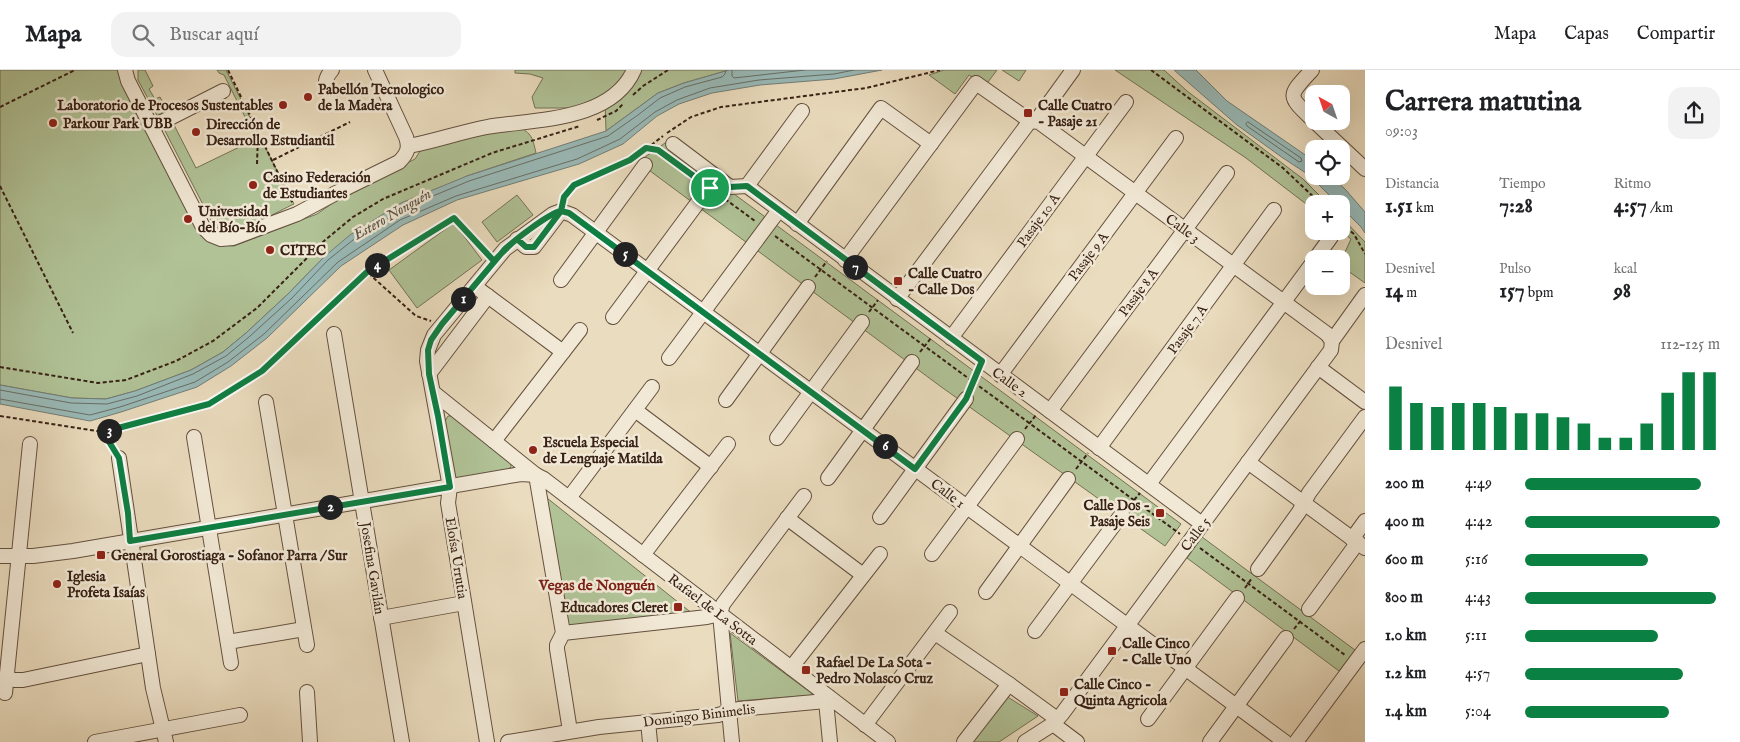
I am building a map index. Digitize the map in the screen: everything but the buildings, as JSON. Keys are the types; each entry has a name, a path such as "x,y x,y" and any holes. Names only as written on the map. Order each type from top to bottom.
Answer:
{"street":[{"path":"125,70 128,81 202,227 211,235 221,239 233,238 297,214 399,162 409,146 375,70"},
{"path":"330,98 325,82 332,70"},
{"path":"409,146 484,128 554,119 579,113 613,95 627,82 634,70"},
{"path":"897,299 1073,70"},
{"path":"1305,112 1295,103 1292,97 1295,88 1312,70"},
{"name":"Calle 3","path":"931,144 976,83 1085,156 1327,334 1332,341"},
{"path":"152,127 223,91"},
{"name":"Pasaje 10 A","path":"951,338 1126,102"},
{"path":"797,224 881,108 931,144 840,256"},
{"path":"672,144 730,187 747,186 802,111"},
{"path":"1324,130 1365,169"},
{"name":"Pasaje 9 A","path":"1000,375 1176,138"},
{"path":"561,280 645,166"},
{"name":"Pasaje 8 A","path":"1047,409 1227,173"},
{"name":"Calle 2","path":"747,186 1202,524"},
{"path":"614,317 699,201"},
{"path":"669,358 779,210"},
{"name":"Pasaje 7 A","path":"1097,446 1274,210"},
{"name":"Calle 1","path":"561,211 569,213 596,232 1284,742"},
{"name":"Eloísa Urrutia","path":"487,742 448,503 450,487 427,354 429,346 442,324 505,249 553,214 561,211"},
{"path":"1148,484 1305,272"},
{"path":"726,400 808,287"},
{"path":"429,374 485,293 563,352"},
{"name":"Calle 5","path":"1055,722 1331,350 1332,341 1365,295"},
{"path":"777,438 862,322"},
{"path":"494,441 580,330"},
{"name":"Josefina Gavilán","path":"334,334 402,742"},
{"path":"828,478 912,362"},
{"path":"1318,367 1365,402"},
{"path":"569,498 652,387"},
{"name":"Rafael de La Sotta","path":"434,393 536,475 569,498 791,668 828,699 888,742"},
{"path":"880,517 966,399"},
{"path":"266,402 307,645"},
{"path":"635,410 710,467"},
{"path":"1258,569 1309,493 1365,418"},
{"path":"194,437 231,663"},
{"path":"932,554 1017,439"},
{"path":"5,693 30,444"},
{"path":"643,555 728,444"},
{"path":"119,458 153,688 164,736"},
{"path":"513,476 516,468 515,458"},
{"path":"1248,462 1358,543"},
{"path":"0,556 18,557 73,551 513,476 536,475 563,633 557,649 565,735"},
{"path":"986,592 1068,479"},
{"path":"732,742 720,614 723,604 804,496"},
{"path":"1035,631 1122,514"},
{"path":"787,518 864,574"},
{"path":"1310,609 1358,543 1365,521"},
{"path":"791,668 880,554"},
{"path":"1148,719 1237,598"},
{"path":"381,618 464,603"},
{"path":"865,725 950,612"},
{"path":"563,633 720,614"},
{"path":"228,642 304,629"},
{"path":"935,632 1010,684 1077,742"},
{"path":"1210,742 1286,638"},
{"path":"1296,742 1365,649"},
{"path":"6,677 14,680 23,680 148,654"},
{"path":"964,742 1010,684"},
{"path":"306,692 310,742"},
{"path":"828,699 830,742"},
{"name":"Domingo Binimelis","path":"508,742 648,722 718,715 739,709 828,699"},
{"path":"95,742 164,736 240,715"},
{"path":"648,722 650,742"},
{"path":"1025,742 1055,722"}],"path":[{"path":"0,107 76,70"},
{"path":"228,70 294,204"},
{"path":"592,122 616,111 643,86 668,70"},
{"path":"561,211 564,197 574,185 630,160 691,117 721,107 866,88 940,70"},
{"path":"1151,70 1283,168 1312,195"},
{"path":"273,160 350,122"},
{"path":"0,368 98,383 126,380 176,361 213,341 257,308 324,241 353,217 383,199 492,153 583,125"},
{"path":"256,164 258,132"},
{"path":"646,148 658,150 673,160"},
{"path":"0,186 73,334"},
{"path":"718,194 1355,663"},
{"path":"0,416 103,432 209,404 262,371 367,272 454,218 494,261"},
{"path":"1350,231 1354,234 1365,254"},
{"path":"808,287 821,270 840,256"},
{"path":"367,272 416,316 442,324"},
{"path":"862,322 885,290"},
{"path":"912,362 938,329"},
{"path":"966,399 982,361"},
{"path":"1017,439 1030,423 1047,409"},
{"path":"103,432 119,458"},
{"path":"1068,479 1081,461 1097,446"},
{"path":"1122,514 1148,484"},
{"path":"1237,598 1258,569"},
{"path":"1286,638 1310,609"}],"green space":[{"path":"0,70 123,70 202,233 222,245 234,246 317,214 343,196 415,159 422,148 515,125 530,135 536,153 467,176 325,256 246,333 223,352 191,370 135,391 106,399 72,398 0,385"},
{"path":"138,70 145,70 153,86 149,89 155,99 160,97 169,114 159,119 138,80"},
{"path":"217,70 226,70 294,204 253,225 230,232 220,230 213,224 161,123 171,119 196,168 256,139 224,75"},
{"path":"515,70 729,70 684,83 658,93 606,131 605,102 578,108 535,108 532,97 543,78 530,74 515,73"},
{"path":"944,70 997,70 985,86 969,75 955,94 929,75"},
{"path":"1002,70 1026,70 1019,81"},
{"path":"1115,70 1164,70 1187,91 1303,179 1305,185 1309,185 1319,195 1305,195 1305,203 1246,158"},
{"path":"665,143 1181,524 1165,546 940,386 638,162"},
{"path":"517,195 533,215 497,242 482,222"},
{"path":"454,223 482,260 417,308 389,270"},
{"path":"1350,226 1365,242 1365,283 1350,272 1350,250 1346,250 1351,239"},
{"path":"448,416 453,416 512,462 510,470 457,479 452,476 445,421"},
{"path":"547,498 693,614 568,627"},
{"path":"1202,537 1355,650 1339,671 1187,558"},
{"path":"730,633 814,695 738,701"},
{"path":"1006,696 1038,716 999,742 969,742"}],"water":[{"name":"Estero Nonguén","path":"729,70 882,70 834,79 760,85 712,93 679,104 657,116 623,144 579,164 457,200 403,225 341,266 267,338 231,366 197,387 90,421 0,404 0,385 72,398 106,399 135,391 191,370 223,352 246,333 325,256 350,235 401,203 467,176 606,131 658,93 684,83"},
{"path":"1174,70 1196,70 1227,101 1305,155 1305,172 1237,125"},
{"path":"1319,185 1341,185 1345,189 1365,212 1365,233 1350,216 1350,195 1329,195"}],"place":[{"name":"Pabellón Tecnologico de la Madera","path":"308,97"},
{"name":"Laboratorio de Procesos Sustentables","path":"283,105"},
{"name":"Calle Cuatro - Pasaje 21","path":"1028,113"},
{"name":"Parkour Park UBB","path":"53,123"},
{"name":"Dirección de Desarrollo Estudiantil","path":"196,132"},
{"name":"Casino Federación de Estudiantes","path":"253,185"},
{"name":"Universidad del Bío-Bío","path":"188,219"},
{"name":"CITEC","path":"270,250"},
{"name":"Calle Cuatro - Calle Dos","path":"898,281"},
{"name":"Escuela Especial de Lenguaje Matilda","path":"533,450"},
{"name":"Calle Dos - Pasaje Seis","path":"1160,513"},
{"name":"General Gorostiaga - Sofanor Parra / Sur","path":"101,555"},
{"name":"Iglesia Profeta Isaías","path":"57,584"},
{"name":"Educadores Cleret","path":"678,607"},
{"name":"Calle Cinco - Calle Uno","path":"1112,651"},
{"name":"Rafael De La Sota - Pedro Nolasco Cruz","path":"806,670"},
{"name":"Calle Cinco - Quinta Agricola","path":"1064,692"}],"district":[{"name":"Vegas de Nonguén","path":"597,585"}],"route":[{"path":"710,188 658,150 646,148 630,160 574,185 564,197 561,211 553,214 517,239 505,249 442,324 431,340 427,354 450,487 130,541 128,513 119,458 103,432 209,404 262,371 367,272 454,218 494,261 505,249 509,245 517,239 528,248 534,247 561,211 569,213 915,469 966,399 982,361 747,186 730,187 718,178 710,188"}]}
